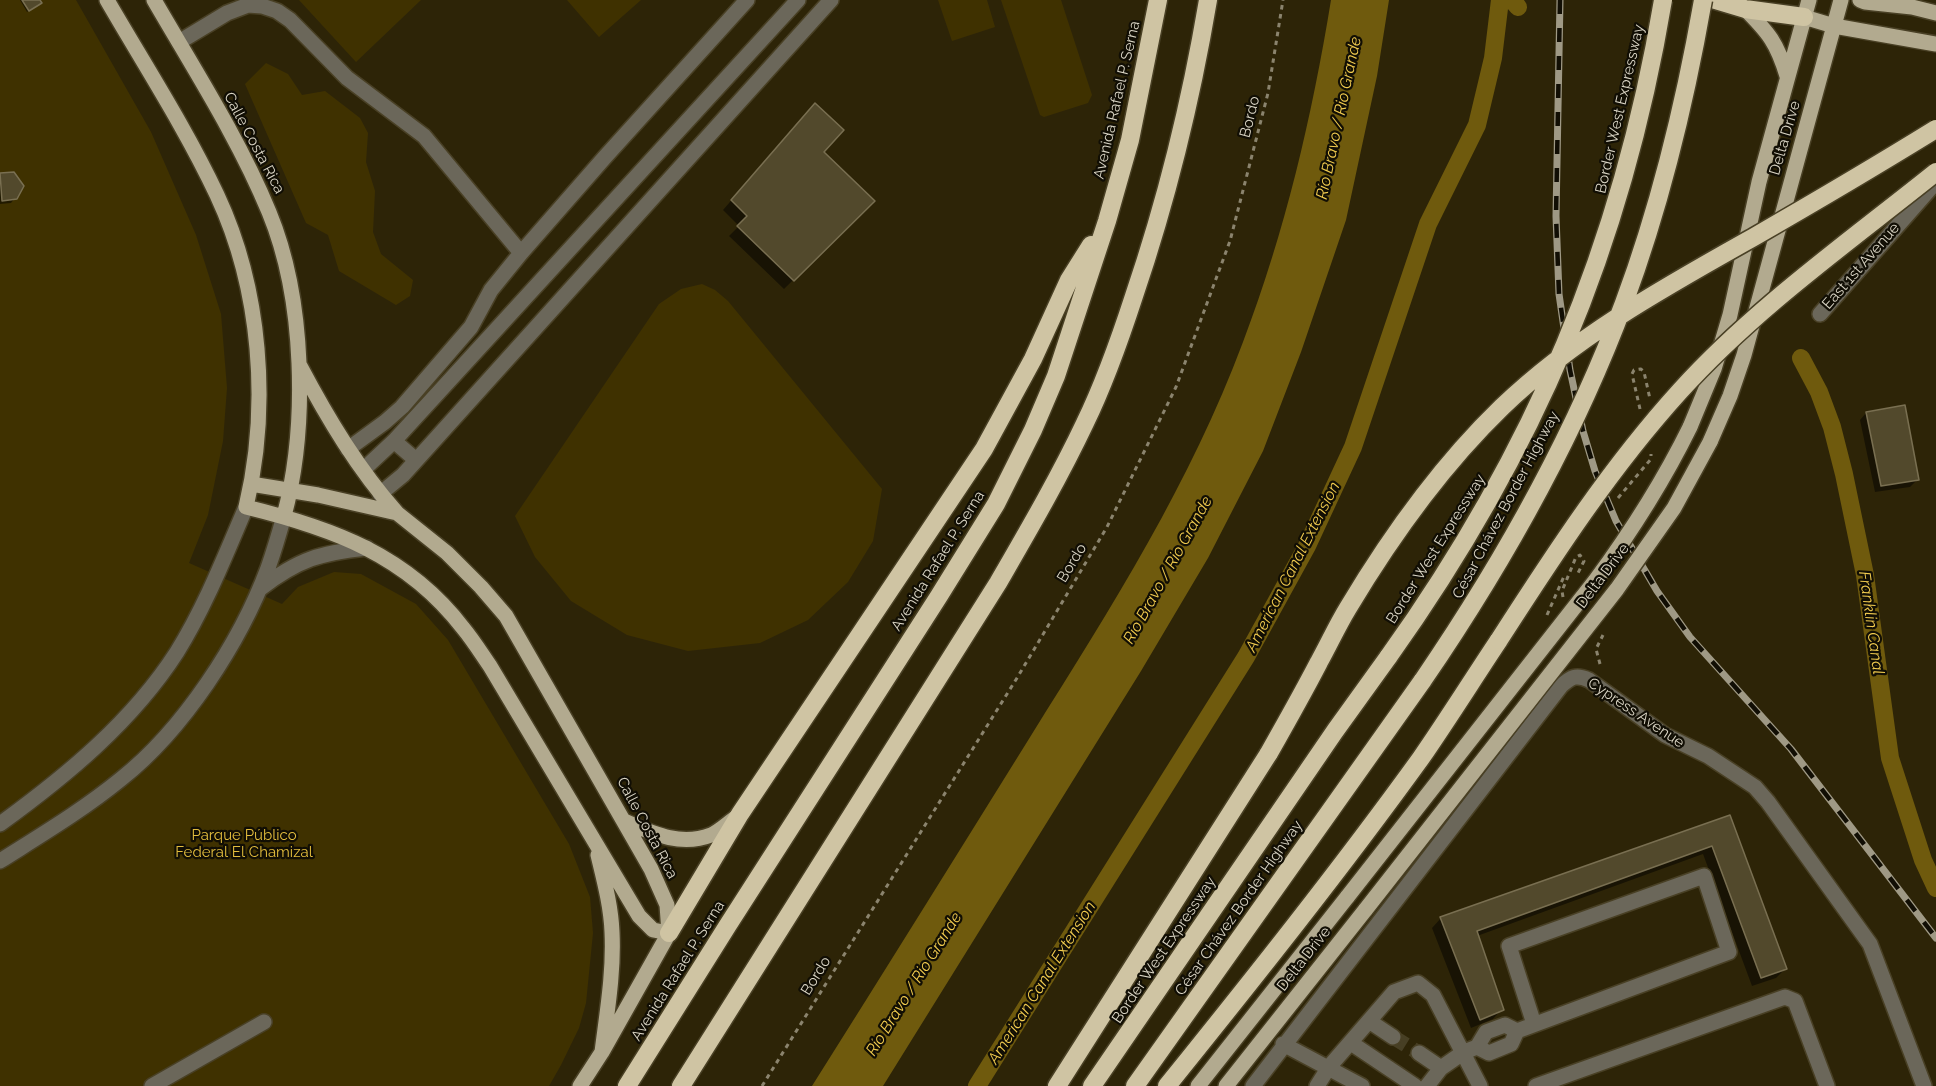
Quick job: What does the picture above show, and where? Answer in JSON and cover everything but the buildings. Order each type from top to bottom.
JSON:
[{"type":"highway","name":"Avenida Rafael P. Serna","points":[[627,1086],[996,504],[1033,430],[1056,376],[1107,221],[1130,140],[1158,0]]},
{"type":"highway","points":[[681,1086],[998,583],[1042,507],[1086,422],[1117,347],[1158,222],[1187,112],[1208,0]]},
{"type":"highway","name":"Border West Expressway","points":[[1092,1086],[1335,731],[1432,596],[1482,515],[1517,450],[1549,385],[1591,282],[1619,197],[1636,134],[1663,0]]},
{"type":"highway","name":"César Chávez Border Highway","points":[[1135,1086],[1462,623],[1498,565],[1551,466],[1602,357],[1631,281],[1676,133],[1693,59],[1703,0]]},
{"type":"highway","points":[[1715,0],[1745,9],[1807,9]]},
{"type":"highway","points":[[1057,1086],[1269,753],[1347,610],[1378,560],[1420,499],[1465,446],[1502,407],[1543,370],[1598,330],[1651,295],[1831,194],[1936,129]]},
{"type":"highway","points":[[1167,1086],[1422,756],[1566,536],[1622,459],[1682,389],[1740,332],[1936,172]]},
{"type":"highway","points":[[669,933],[740,814],[984,449],[1033,359],[1069,280],[1107,221]]},
{"type":"main road","points":[[107,0],[217,195],[236,244],[250,298],[258,356],[258,421],[252,484],[246,507],[284,516],[343,536],[401,568],[437,599],[462,627],[490,666],[639,916],[653,930],[669,933],[602,1052],[580,1086]]},
{"type":"main road","name":"Calle Costa Rica","points":[[154,0],[248,165],[270,214],[285,261],[293,301],[300,366],[296,454],[291,492],[284,516]]},
{"type":"main road","name":"Delta Drive","points":[[1226,1086],[1629,572],[1674,508],[1710,442],[1730,396],[1744,355],[1841,0]]},
{"type":"main road","points":[[1860,0],[1892,7],[1908,4],[1936,13]]},
{"type":"main road","points":[[1745,9],[1768,32],[1779,50],[1788,76]]},
{"type":"main road","points":[[1807,9],[1834,26],[1936,44]]},
{"type":"main road","name":"Delta Drive","points":[[1198,1086],[1595,581],[1630,533],[1653,496],[1690,428],[1714,369],[1730,315],[1759,182],[1807,9]]},
{"type":"main road","points":[[300,366],[325,414],[348,449],[380,494],[397,513]]},
{"type":"main road","name":"Calle Costa Rica","points":[[252,484],[318,495],[397,513],[447,554],[481,587],[506,616],[651,869],[667,905],[669,933]]},
{"type":"main road","points":[[624,821],[659,836],[689,839],[712,834],[740,814]]},
{"type":"main road","points":[[593,838],[606,889],[612,931],[612,972],[602,1052]]},
{"type":"street","points":[[348,449],[402,407],[471,327],[491,290],[521,253],[747,0]]},
{"type":"street","points":[[363,470],[426,407],[798,0]]},
{"type":"street","points":[[380,494],[403,475],[831,0]]},
{"type":"street","points":[[179,42],[227,13],[248,6],[262,6],[277,11],[290,20],[351,81],[424,136],[521,253]]},
{"type":"street","points":[[705,102],[704,120],[706,124],[715,128]]},
{"type":"street","name":"East 1st Avenue","points":[[1902,218],[1936,163]]},
{"type":"street","name":"East 1st Avenue","points":[[1820,314],[1936,182]]},
{"type":"street","points":[[426,407],[447,426]]},
{"type":"street","points":[[394,441],[416,460]]},
{"type":"street","points":[[0,824],[81,761],[117,727],[148,691],[176,652],[206,601],[246,507]]},
{"type":"street","points":[[0,861],[78,811],[113,785],[160,743],[191,704],[227,652],[268,568],[284,516]]},
{"type":"street","points":[[258,590],[282,571],[300,562],[330,552],[367,548]]},
{"type":"street","name":"Cypress Avenue","points":[[1252,1086],[1561,686],[1570,678],[1580,676],[1589,680],[1665,735],[1708,756],[1755,787],[1768,802],[1870,944],[1924,1086]]},
{"type":"street","points":[[1427,1086],[1441,1068],[1470,1049],[1489,1053],[1511,1044],[1517,1031],[1730,952],[1704,876],[1509,946],[1534,1024]]},
{"type":"street","points":[[1317,1086],[1329,1067],[1394,992],[1418,983],[1433,995],[1470,1049],[1480,1086]]},
{"type":"street","points":[[1536,1086],[1785,997],[1795,1001],[1827,1086]]},
{"type":"street","points":[[1368,1021],[1394,1037]]},
{"type":"street","points":[[152,1086],[264,1022]]},
{"type":"street","points":[[1351,1043],[1415,1086]]},
{"type":"street","points":[[1283,1044],[1362,1086]]},
{"type":"street","points":[[1419,1053],[1441,1068]]},
{"type":"path","name":"Bordo","points":[[762,1086],[1011,688],[1107,527],[1176,387],[1230,241],[1268,93],[1283,0]]},
{"type":"path","points":[[1600,664],[1596,649],[1605,633]]},
{"type":"green space","name":"Parque Público Federal El Chamizal","points":[[0,0],[76,0],[151,132],[196,235],[221,314],[227,388],[223,441],[208,515],[189,563],[282,604],[298,587],[334,572],[361,574],[416,604],[448,640],[569,844],[590,897],[593,933],[586,1003],[579,1028],[549,1086],[0,1086]]},
{"type":"green space","points":[[299,0],[421,0],[356,62]]},
{"type":"green space","points":[[567,0],[641,0],[599,37]]},
{"type":"green space","points":[[938,0],[987,0],[995,27],[952,41]]},
{"type":"green space","points":[[1001,0],[1061,0],[1092,95],[1088,103],[1044,117],[1040,115]]},
{"type":"green space","points":[[266,63],[288,74],[302,95],[325,91],[360,118],[368,133],[366,162],[375,191],[373,232],[381,254],[413,280],[410,296],[396,305],[339,271],[328,235],[306,223],[245,84]]},
{"type":"green space","points":[[702,284],[715,290],[728,301],[882,489],[873,541],[848,582],[808,620],[760,643],[688,651],[627,635],[571,601],[535,557],[515,516],[659,304],[681,289]]},
{"type":"water","name":"Río Bravo / Rio Grande","points":[[1331,0],[1389,0],[1377,76],[1346,220],[1301,352],[1263,451],[1208,558],[1141,671],[883,1086],[812,1086],[1120,592],[1199,445],[1243,342],[1272,259],[1306,131]]},
{"type":"waterway","name":"American Canal Extension","points":[[977,1086],[1246,657],[1307,546],[1353,447],[1428,224],[1477,125],[1493,58],[1500,0]]},
{"type":"waterway","name":"Franklin Canal","points":[[1512,0],[1518,7]]},
{"type":"waterway","name":"Franklin Canal","points":[[1801,358],[1819,392],[1832,427],[1844,474],[1865,575],[1890,758],[1923,860],[1936,888]]},
{"type":"tunnel","points":[[1393,1037],[1419,1053]]},
{"type":"railway","points":[[1560,0],[1556,216],[1559,294],[1570,370],[1583,431],[1595,471],[1616,521],[1657,591],[1690,637],[1791,749],[1936,938]]}]
